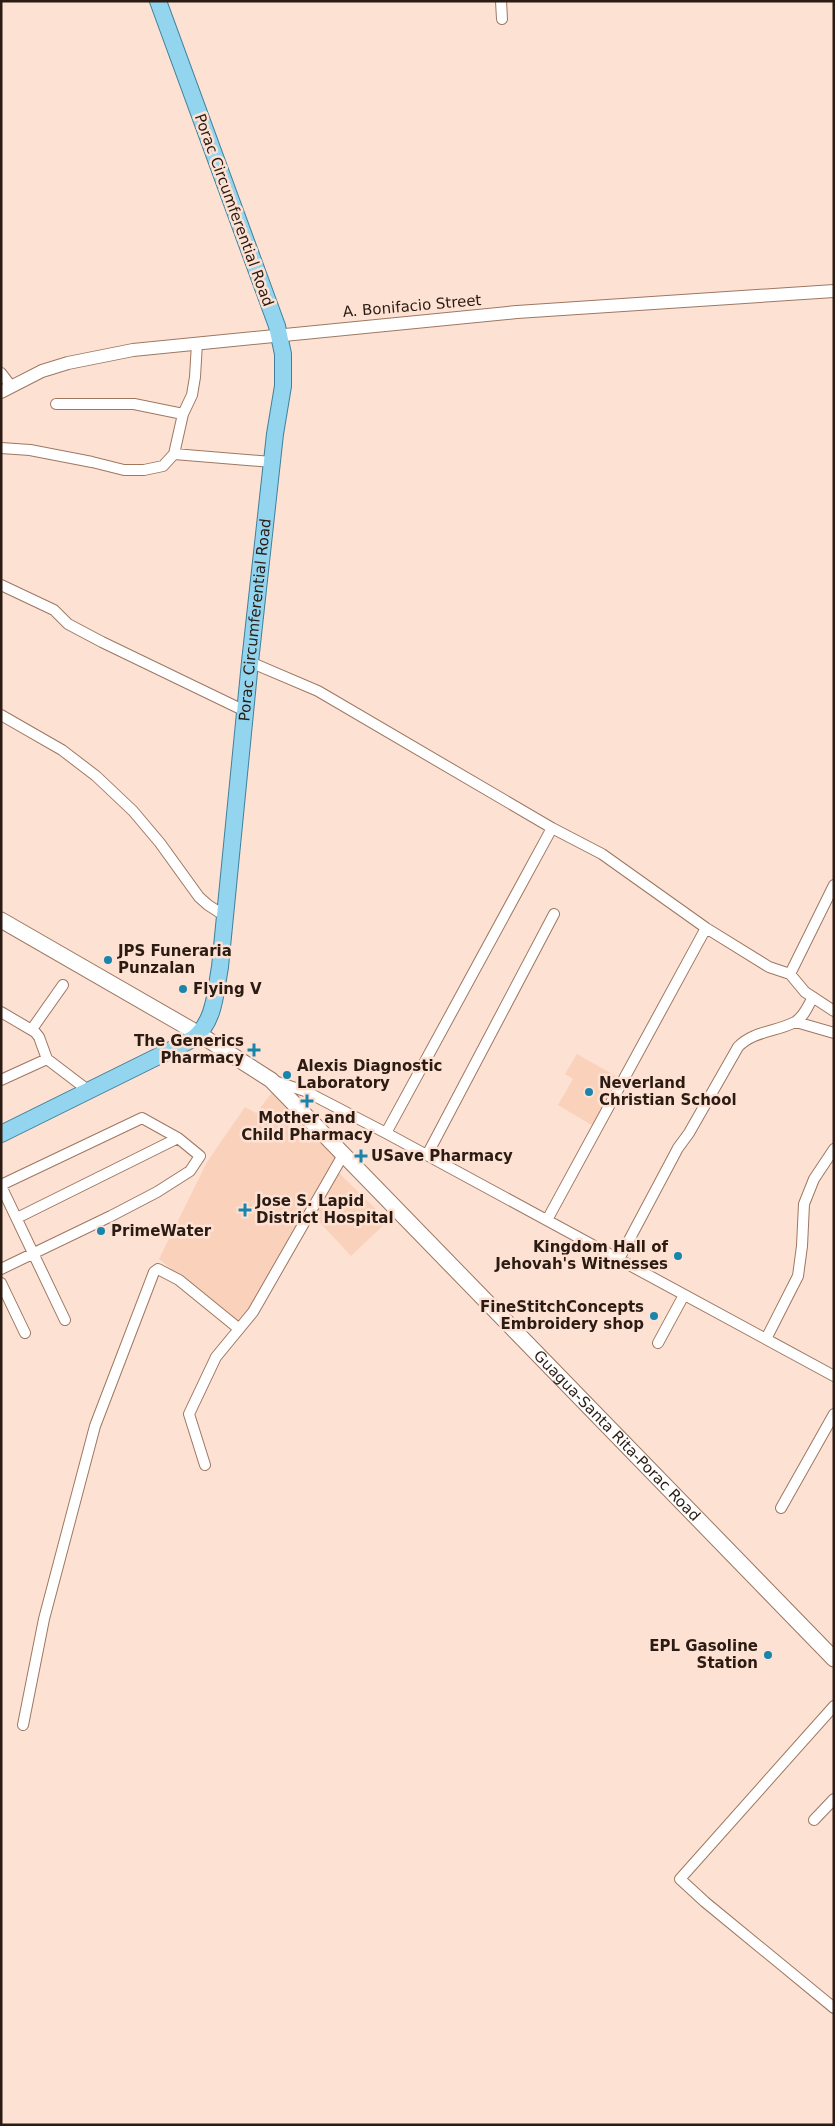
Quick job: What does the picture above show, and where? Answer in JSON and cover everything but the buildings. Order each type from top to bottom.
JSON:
[{"type":"main road","name":"Porac Circumferential Road","points":[[1,1134],[184,1044],[199,1034],[208,1023],[212,1011],[220,967],[250,662],[272,462],[283,386],[284,362],[279,335],[158,1]]},
{"type":"main road","name":"Guagua-Santa Rita-Porac Road","points":[[1,920],[199,1034],[271,1080],[834,1659]]},
{"type":"street","points":[[501,1],[502,19]]},
{"type":"street","name":"A. Bonifacio Street","points":[[6,389],[42,371],[96,356],[197,342],[517,312],[834,292]]},
{"type":"street","points":[[1,448],[30,450],[124,470],[144,470],[163,466],[174,454],[183,414],[192,395],[197,342]]},
{"type":"street","points":[[1,373],[6,389]]},
{"type":"street","points":[[56,404],[134,404],[183,414]]},
{"type":"street","points":[[174,454],[272,462]]},
{"type":"street","points":[[1,585],[54,610],[68,624],[102,642],[245,711]]},
{"type":"street","points":[[250,662],[318,691],[552,828],[602,854],[706,928],[769,967],[790,974],[805,992],[834,1011]]},
{"type":"street","points":[[1,715],[62,750],[96,776],[133,811],[160,843],[199,896],[208,905],[225,916]]},
{"type":"street","points":[[386,1133],[552,828]]},
{"type":"street","points":[[790,974],[834,885]]},
{"type":"street","points":[[427,1155],[554,914]]},
{"type":"street","points":[[548,1220],[706,928]]},
{"type":"street","points":[[32,1029],[63,985]]},
{"type":"street","points":[[619,1259],[678,1148],[689,1133],[738,1047],[744,1040],[753,1036],[796,1022],[804,1013],[813,997]]},
{"type":"street","points":[[1,1012],[32,1029],[39,1037],[47,1059],[89,1091]]},
{"type":"street","points":[[796,1022],[834,1033]]},
{"type":"street","points":[[1,1080],[47,1059]]},
{"type":"street","points":[[271,1080],[305,1091],[386,1133],[834,1376]]},
{"type":"street","points":[[1,1269],[34,1254],[112,1216],[190,1171],[200,1156],[178,1138],[142,1118],[1,1185],[17,1218],[34,1254],[65,1320]]},
{"type":"street","points":[[17,1218],[178,1138]]},
{"type":"street","points":[[766,1339],[798,1276],[804,1204],[814,1179],[834,1149]]},
{"type":"street","points":[[205,1466],[189,1414],[216,1356],[252,1312],[343,1155]]},
{"type":"street","points":[[23,1725],[44,1619],[95,1426],[154,1272],[158,1269],[179,1280],[238,1328]]},
{"type":"street","points":[[1,1283],[25,1333]]},
{"type":"street","points":[[658,1343],[684,1295]]},
{"type":"street","points":[[781,1508],[834,1414]]},
{"type":"street","points":[[834,1706],[680,1879],[705,1902],[834,2008]]},
{"type":"street","points":[[814,1820],[834,1798]]},
{"type":"shaded area","name":"Neverland Christian School","points":[[577,1054],[621,1079],[593,1126],[558,1105],[573,1079],[565,1074]]},
{"type":"shaded area","name":"Jose S. Lapid District Hospital","points":[[274,1090],[338,1156],[256,1301],[236,1323],[159,1259],[207,1162],[245,1107],[256,1113]]},
{"type":"shaded area","points":[[338,1172],[388,1221],[351,1256],[312,1214],[326,1201],[322,1196]]},
{"type":"place","name":"JPS Funeraria Punzalan","points":[[108,960]]},
{"type":"place","name":"Flying V","points":[[183,989]]},
{"type":"place","name":"The Generics Pharmacy","points":[[254,1050]]},
{"type":"place","name":"Alexis Diagnostic Laboratory","points":[[287,1075]]},
{"type":"place","name":"Neverland Christian School","points":[[589,1092]]},
{"type":"place","name":"Mother and Child Pharmacy","points":[[307,1101]]},
{"type":"place","name":"USave Pharmacy","points":[[361,1156]]},
{"type":"place","name":"Jose S. Lapid District Hospital","points":[[245,1210]]},
{"type":"place","name":"PrimeWater","points":[[101,1231]]},
{"type":"place","name":"Kingdom Hall of Jehovah's Witnesses","points":[[678,1256]]},
{"type":"place","name":"FineStitchConcepts Embroidery shop","points":[[654,1316]]},
{"type":"place","name":"EPL Gasoline Station","points":[[768,1655]]}]
